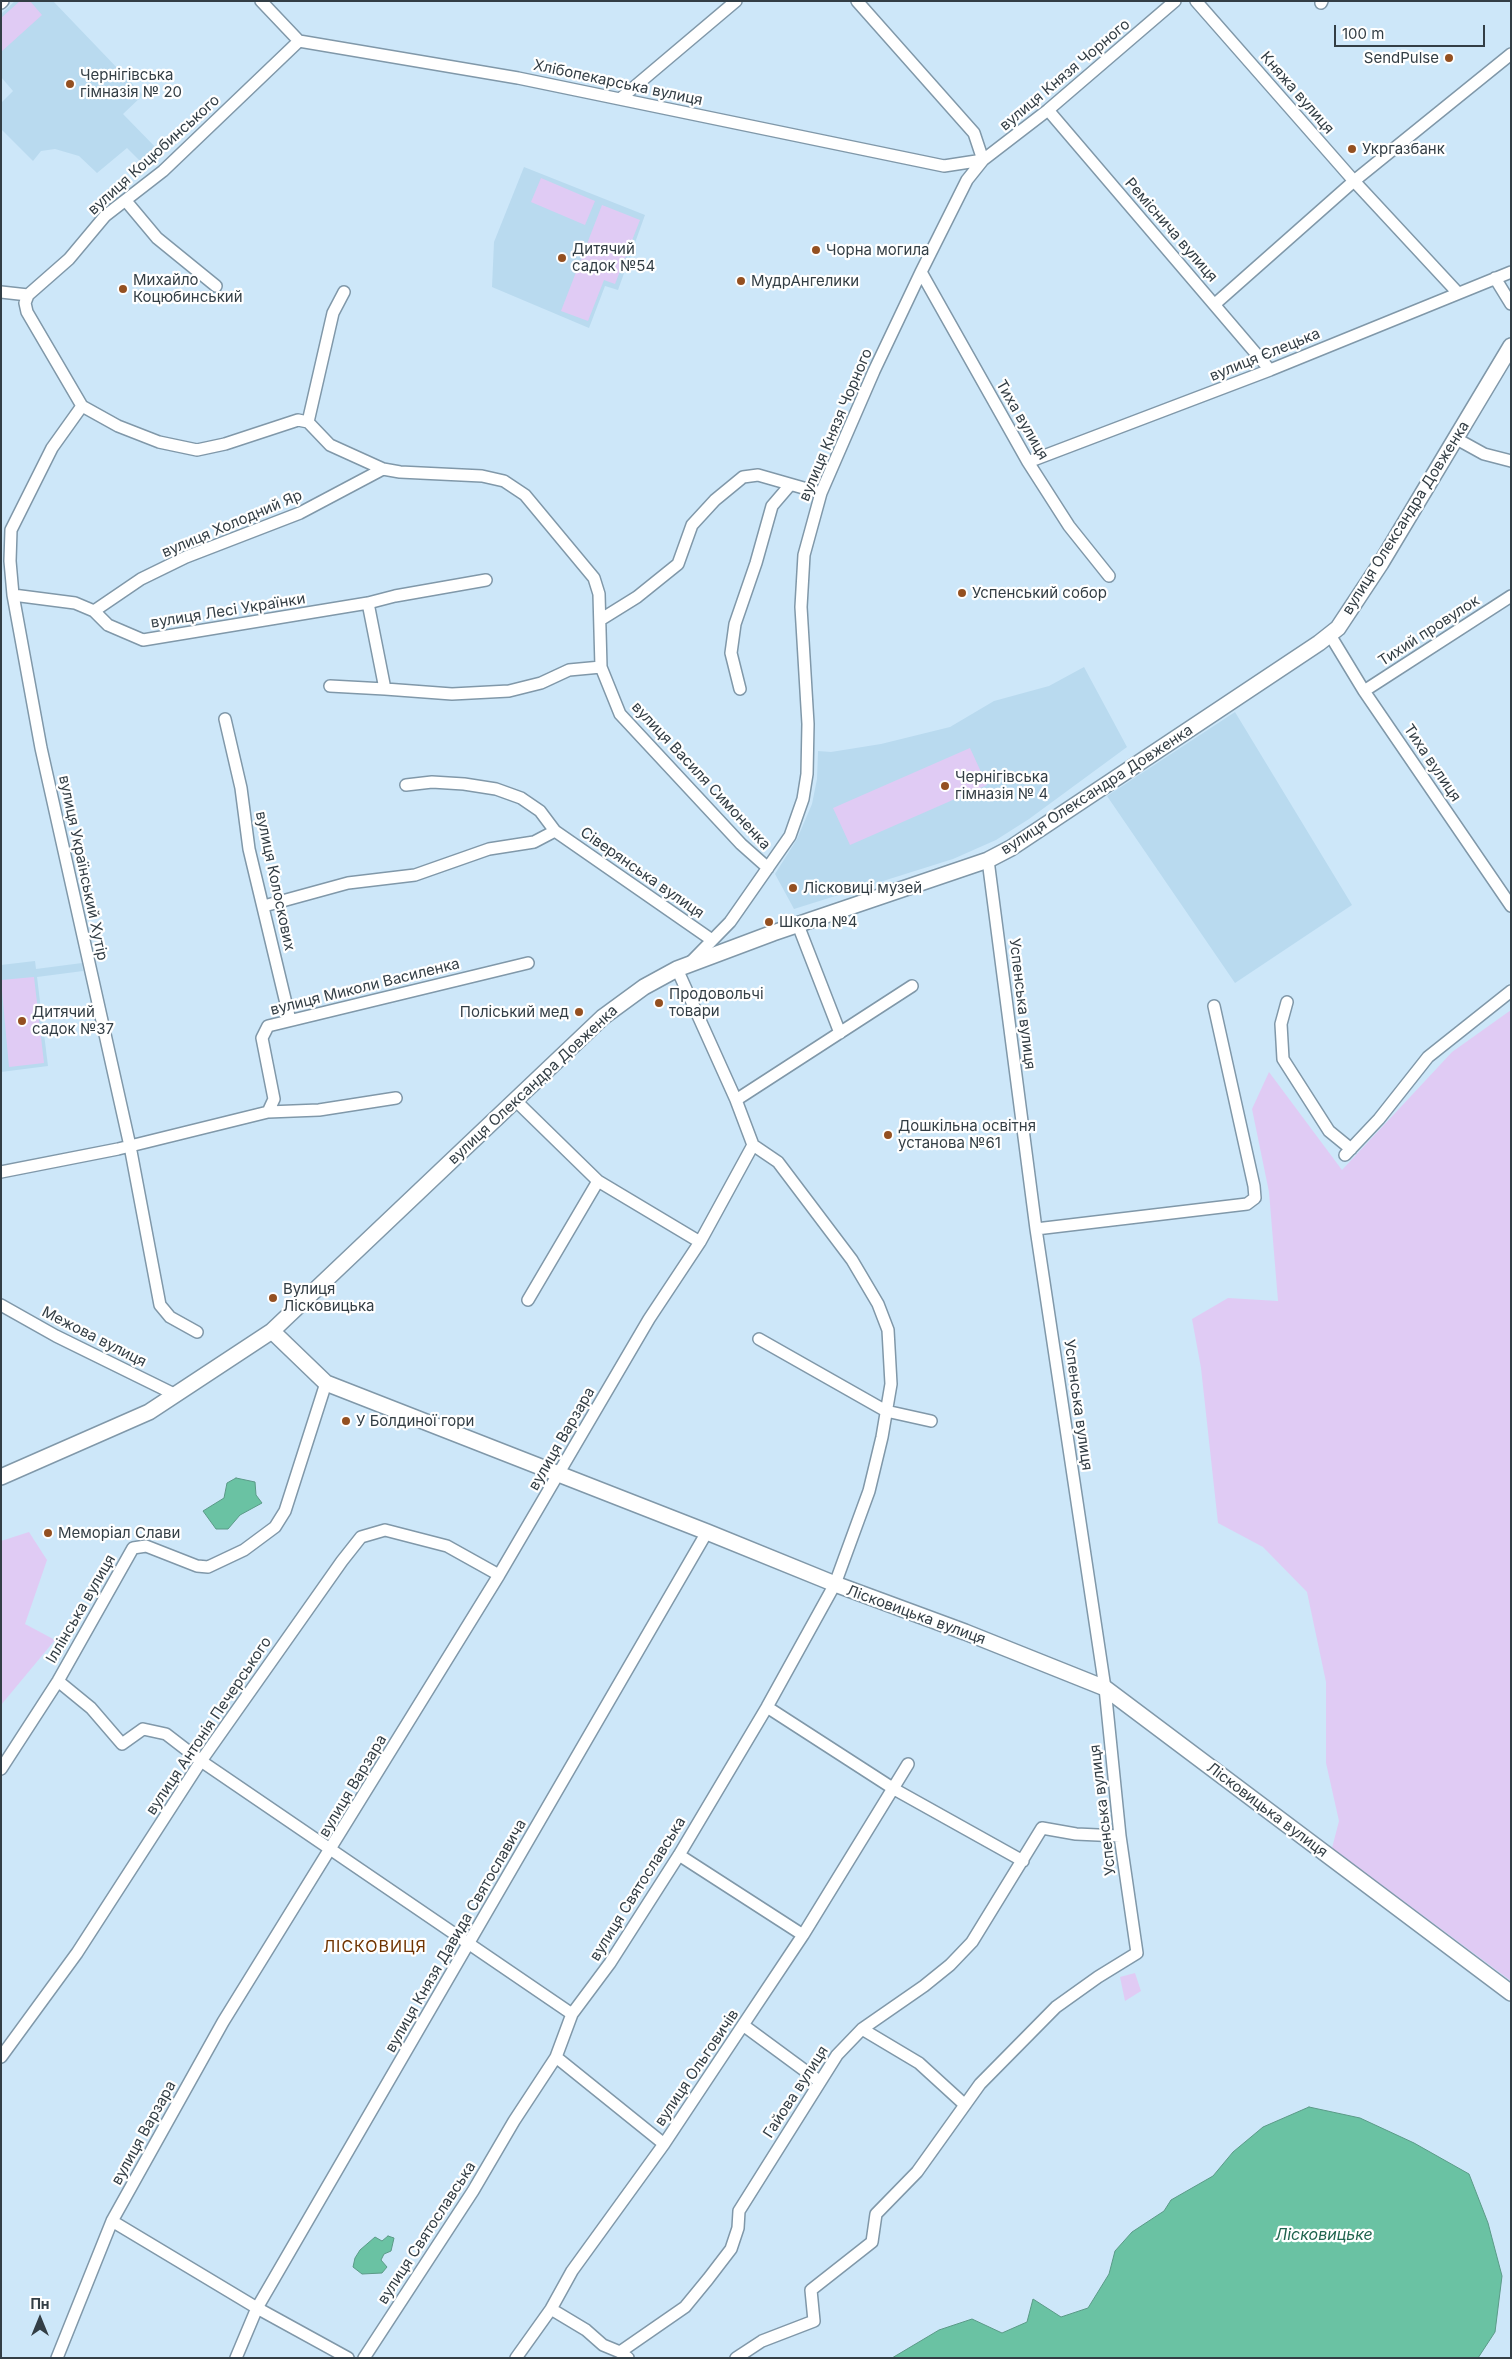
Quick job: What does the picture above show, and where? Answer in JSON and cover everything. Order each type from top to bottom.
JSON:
[{"type":"main road","name":"вулиця Олександра Довженка","points":[[1,1477],[149,1412],[272,1331],[603,1016],[644,987],[683,967],[798,925],[988,860],[1011,848],[1330,635],[1338,628],[1380,564],[1511,346]]},
{"type":"main road","name":"Лісковицька вулиця","points":[[272,1331],[326,1384],[1105,1688],[1511,1993]]},
{"type":"street","points":[[261,1],[299,41]]},
{"type":"street","points":[[620,99],[736,1]]},
{"type":"street","points":[[857,1],[974,133],[983,160]]},
{"type":"street","name":"вулиця Князя Чорного","points":[[683,967],[730,922],[790,836],[803,799],[808,774],[808,724],[801,607],[804,555],[820,493],[920,272],[967,180],[983,160],[1048,110],[1176,1]]},
{"type":"street","name":"Княжа вулиця","points":[[1196,1],[1354,181],[1458,293]]},
{"type":"street","name":"Хлібопекарська вулиця","points":[[299,41],[518,78],[944,166],[983,160]]},
{"type":"street","name":"вулиця Коцюбинського","points":[[28,295],[69,260],[105,216],[163,171],[299,41]]},
{"type":"street","points":[[1215,304],[1354,181],[1511,54]]},
{"type":"street","name":"Реміснича вулиця","points":[[1048,110],[1270,370]]},
{"type":"street","points":[[126,201],[157,238],[216,286]]},
{"type":"street","name":"Тиха вулиця","points":[[920,272],[1028,462],[1069,526],[1109,576]]},
{"type":"street","name":"вулиця Єлецька","points":[[1028,462],[1270,370],[1511,272]]},
{"type":"street","points":[[1495,278],[1511,304]]},
{"type":"street","points":[[1,292],[28,295],[25,303],[27,312],[82,406],[118,426],[151,438],[197,450],[225,444],[298,420],[308,422],[333,313],[344,292]]},
{"type":"street","name":"вулиця Український Хутір","points":[[82,406],[52,448],[11,530],[5,562],[13,595],[41,748],[130,1146],[160,1305],[170,1317],[197,1332]]},
{"type":"street","name":"вулиця Василя Симоненка","points":[[308,422],[330,445],[383,469],[400,472],[482,476],[504,481],[525,495],[594,578],[599,594],[600,667],[620,714],[741,844],[768,868]]},
{"type":"street","points":[[1455,438],[1484,454],[1511,461]]},
{"type":"street","name":"вулиця Холодний Яр","points":[[94,611],[141,579],[186,557],[300,513],[383,469]]},
{"type":"street","points":[[600,620],[638,597],[678,564],[692,524],[715,500],[743,476],[758,475],[820,493]]},
{"type":"street","points":[[740,689],[731,653],[735,624],[756,563],[772,506],[790,485]]},
{"type":"street","name":"вулиця Лесі Українки","points":[[13,595],[75,603],[94,611],[108,625],[143,640],[368,603],[395,596],[486,580]]},
{"type":"street","name":"Тихий провулок","points":[[1364,690],[1511,596]]},
{"type":"street","points":[[368,603],[385,689]]},
{"type":"street","name":"Тиха вулиця","points":[[1330,635],[1364,690],[1511,906]]},
{"type":"street","points":[[330,686],[452,694],[509,691],[541,683],[569,670],[600,667]]},
{"type":"street","name":"вулиця Колоскових","points":[[225,719],[240,788],[249,849],[290,1020]]},
{"type":"street","name":"Сіверянська вулиця","points":[[406,785],[432,782],[464,784],[496,789],[521,798],[540,811],[555,830],[712,940]]},
{"type":"street","points":[[264,906],[348,883],[415,875],[489,849],[534,842],[555,830]]},
{"type":"street","name":"Успенська вулиця","points":[[965,2105],[980,2084],[1056,2007],[1098,1977],[1137,1954],[1120,1836],[1105,1688],[1036,1229],[988,860]]},
{"type":"street","points":[[798,925],[840,1034]]},
{"type":"street","name":"вулиця Миколи Василенка","points":[[268,1112],[274,1099],[262,1038],[268,1026],[528,963]]},
{"type":"street","points":[[683,967],[753,1145]]},
{"type":"street","points":[[736,1100],[912,986]]},
{"type":"street","points":[[1287,1002],[1281,1024],[1282,1059],[1329,1131],[1348,1152],[1379,1119],[1428,1057],[1511,991]]},
{"type":"street","points":[[1036,1229],[1247,1204],[1254,1198],[1254,1186],[1214,1006]]},
{"type":"street","points":[[1,1172],[130,1146],[268,1112],[319,1110],[396,1098]]},
{"type":"street","points":[[515,1100],[598,1181],[700,1242]]},
{"type":"street","name":"вулиця Варзара","points":[[57,2358],[112,2220],[223,2022],[499,1576],[649,1319],[700,1242],[753,1145]]},
{"type":"street","name":"вулиця Святославська","points":[[364,2358],[473,2192],[514,2121],[556,2057],[572,2014],[610,1963],[679,1855],[767,1707],[835,1584],[869,1491],[891,1384],[888,1330],[878,1304],[852,1260],[778,1162],[753,1145]]},
{"type":"street","points":[[528,1300],[598,1181]]},
{"type":"street","name":"Межова вулиця","points":[[1,1305],[56,1336],[174,1394]]},
{"type":"street","points":[[759,1339],[886,1411],[931,1421]]},
{"type":"street","name":"Іллінська вулиця","points":[[1,1769],[58,1681],[133,1548],[146,1546],[197,1566],[208,1567],[244,1550],[276,1527],[285,1511],[326,1384]]},
{"type":"street","name":"вулиця Антонія Печерського","points":[[1,2057],[76,1953],[201,1761],[342,1561],[361,1537],[385,1530],[447,1546],[499,1576]]},
{"type":"street","name":"вулиця Князя Давида Святославича","points":[[236,2358],[257,2308],[470,1943],[618,1682],[708,1532]]},
{"type":"street","points":[[58,1681],[91,1708],[122,1744],[143,1729],[166,1734],[201,1761],[572,2014]]},
{"type":"street","points":[[767,1707],[894,1789],[1023,1861]]},
{"type":"street","name":"вулиця Ольговичів","points":[[516,2358],[551,2309],[572,2271],[664,2144],[743,2026],[803,1935],[908,1764]]},
{"type":"street","name":"Гайова вулиця","points":[[624,2355],[685,2307],[731,2249],[738,2228],[739,2211],[837,2054],[862,2029],[889,2008],[911,1997],[950,1965],[972,1942],[1042,1828],[1076,1834],[1120,1836]]},
{"type":"street","points":[[679,1855],[803,1935]]},
{"type":"street","points":[[743,2026],[819,2081]]},
{"type":"street","points":[[736,2358],[762,2341],[814,2321],[811,2290],[872,2242],[876,2214],[917,2172],[965,2105],[920,2063],[862,2029]]},
{"type":"street","points":[[556,2057],[664,2144]]},
{"type":"street","points":[[112,2220],[257,2308],[348,2358]]},
{"type":"street","points":[[551,2309],[586,2330],[603,2345],[624,2355]]},
{"type":"shaded area","name":"Чернігівська гімназія № 20","points":[[15,1],[53,1],[143,95],[123,114],[162,154],[147,168],[127,148],[97,173],[79,156],[55,149],[41,151],[33,161],[1,129],[1,103],[13,91],[1,77],[1,14]]},
{"type":"shaded area","points":[[20,1],[30,1],[42,15],[1,52],[1,18]]},
{"type":"shaded area","name":"Дитячий садок №54","points":[[524,167],[645,215],[618,290],[605,286],[589,328],[492,287],[494,242]]},
{"type":"shaded area","points":[[541,178],[595,201],[585,225],[531,202]]},
{"type":"shaded area","points":[[602,205],[640,220],[615,284],[604,280],[588,321],[561,311]]},
{"type":"shaded area","name":"Чернігівська гімназія № 4","points":[[1084,667],[1127,747],[1029,819],[996,840],[953,859],[794,909],[775,874],[797,839],[812,804],[817,779],[818,751],[831,752],[881,744],[950,727],[994,701],[1049,686]]},
{"type":"shaded area","points":[[1235,712],[1352,905],[1235,983],[1107,796]]},
{"type":"shaded area","points":[[970,748],[987,785],[850,845],[833,808]]},
{"type":"shaded area","name":"Дитячий садок №37","points":[[35,961],[36,969],[82,963],[83,971],[37,977],[48,1066],[1,1072],[1,965]]},
{"type":"shaded area","name":"Дитячий садок №37","points":[[34,977],[44,1063],[9,1067],[1,980]]},
{"type":"shaded area","points":[[1511,1010],[1511,1981],[1332,1848],[1339,1821],[1326,1763],[1326,1682],[1307,1592],[1263,1547],[1218,1523],[1201,1368],[1192,1319],[1228,1298],[1278,1301],[1269,1192],[1252,1109],[1269,1072],[1342,1170],[1452,1052]]},
{"type":"shaded area","points":[[29,1532],[47,1560],[25,1624],[55,1640],[1,1705],[1,1541]]},
{"type":"shaded area","points":[[1135,1973],[1141,1991],[1125,2001],[1120,1977]]},
{"type":"water","points":[[236,1478],[255,1482],[256,1495],[262,1503],[240,1515],[228,1529],[216,1529],[203,1511],[224,1498],[227,1483]]},
{"type":"water","name":"Лісковицьке","points":[[1309,2107],[1360,2118],[1414,2143],[1469,2174],[1488,2223],[1502,2276],[1495,2332],[1478,2358],[892,2358],[939,2330],[972,2319],[1002,2333],[1027,2322],[1033,2299],[1061,2317],[1088,2308],[1109,2274],[1115,2251],[1132,2232],[1164,2211],[1171,2200],[1213,2176],[1233,2152],[1263,2127]]},
{"type":"water","points":[[388,2236],[394,2238],[391,2251],[384,2254],[381,2260],[387,2267],[382,2273],[362,2274],[353,2267],[355,2258],[360,2250],[375,2237],[382,2241]]},
{"type":"place","name":"SendPulse","points":[[1449,58]]},
{"type":"place","name":"Чернігівська гімназія № 20","points":[[70,84]]},
{"type":"place","name":"Укргазбанк","points":[[1352,149]]},
{"type":"place","name":"Чорна могила","points":[[816,250]]},
{"type":"place","name":"Дитячий садок №54","points":[[562,258]]},
{"type":"place","name":"МудрАнгелики","points":[[741,281]]},
{"type":"place","name":"Михайло Коцюбинський","points":[[123,289]]},
{"type":"place","name":"Успенський собор","points":[[962,593]]},
{"type":"place","name":"Чернігівська гімназія № 4","points":[[945,786]]},
{"type":"place","name":"Лісковиці музей","points":[[793,888]]},
{"type":"place","name":"Школа №4","points":[[769,922]]},
{"type":"place","name":"Продовольчі товари","points":[[659,1003]]},
{"type":"place","name":"Поліський мед","points":[[579,1012]]},
{"type":"place","name":"Дитячий садок №37","points":[[22,1021]]},
{"type":"place","name":"Дошкільна освітня установа №61","points":[[888,1135]]},
{"type":"place","name":"Вулиця Лісковицька","points":[[273,1298]]},
{"type":"place","name":"У Болдиної гори","points":[[346,1421]]},
{"type":"place","name":"Меморіал Слави","points":[[48,1533]]},
{"type":"district","name":"ЛІСКОВИЦЯ","points":[[375,1947]]}]
